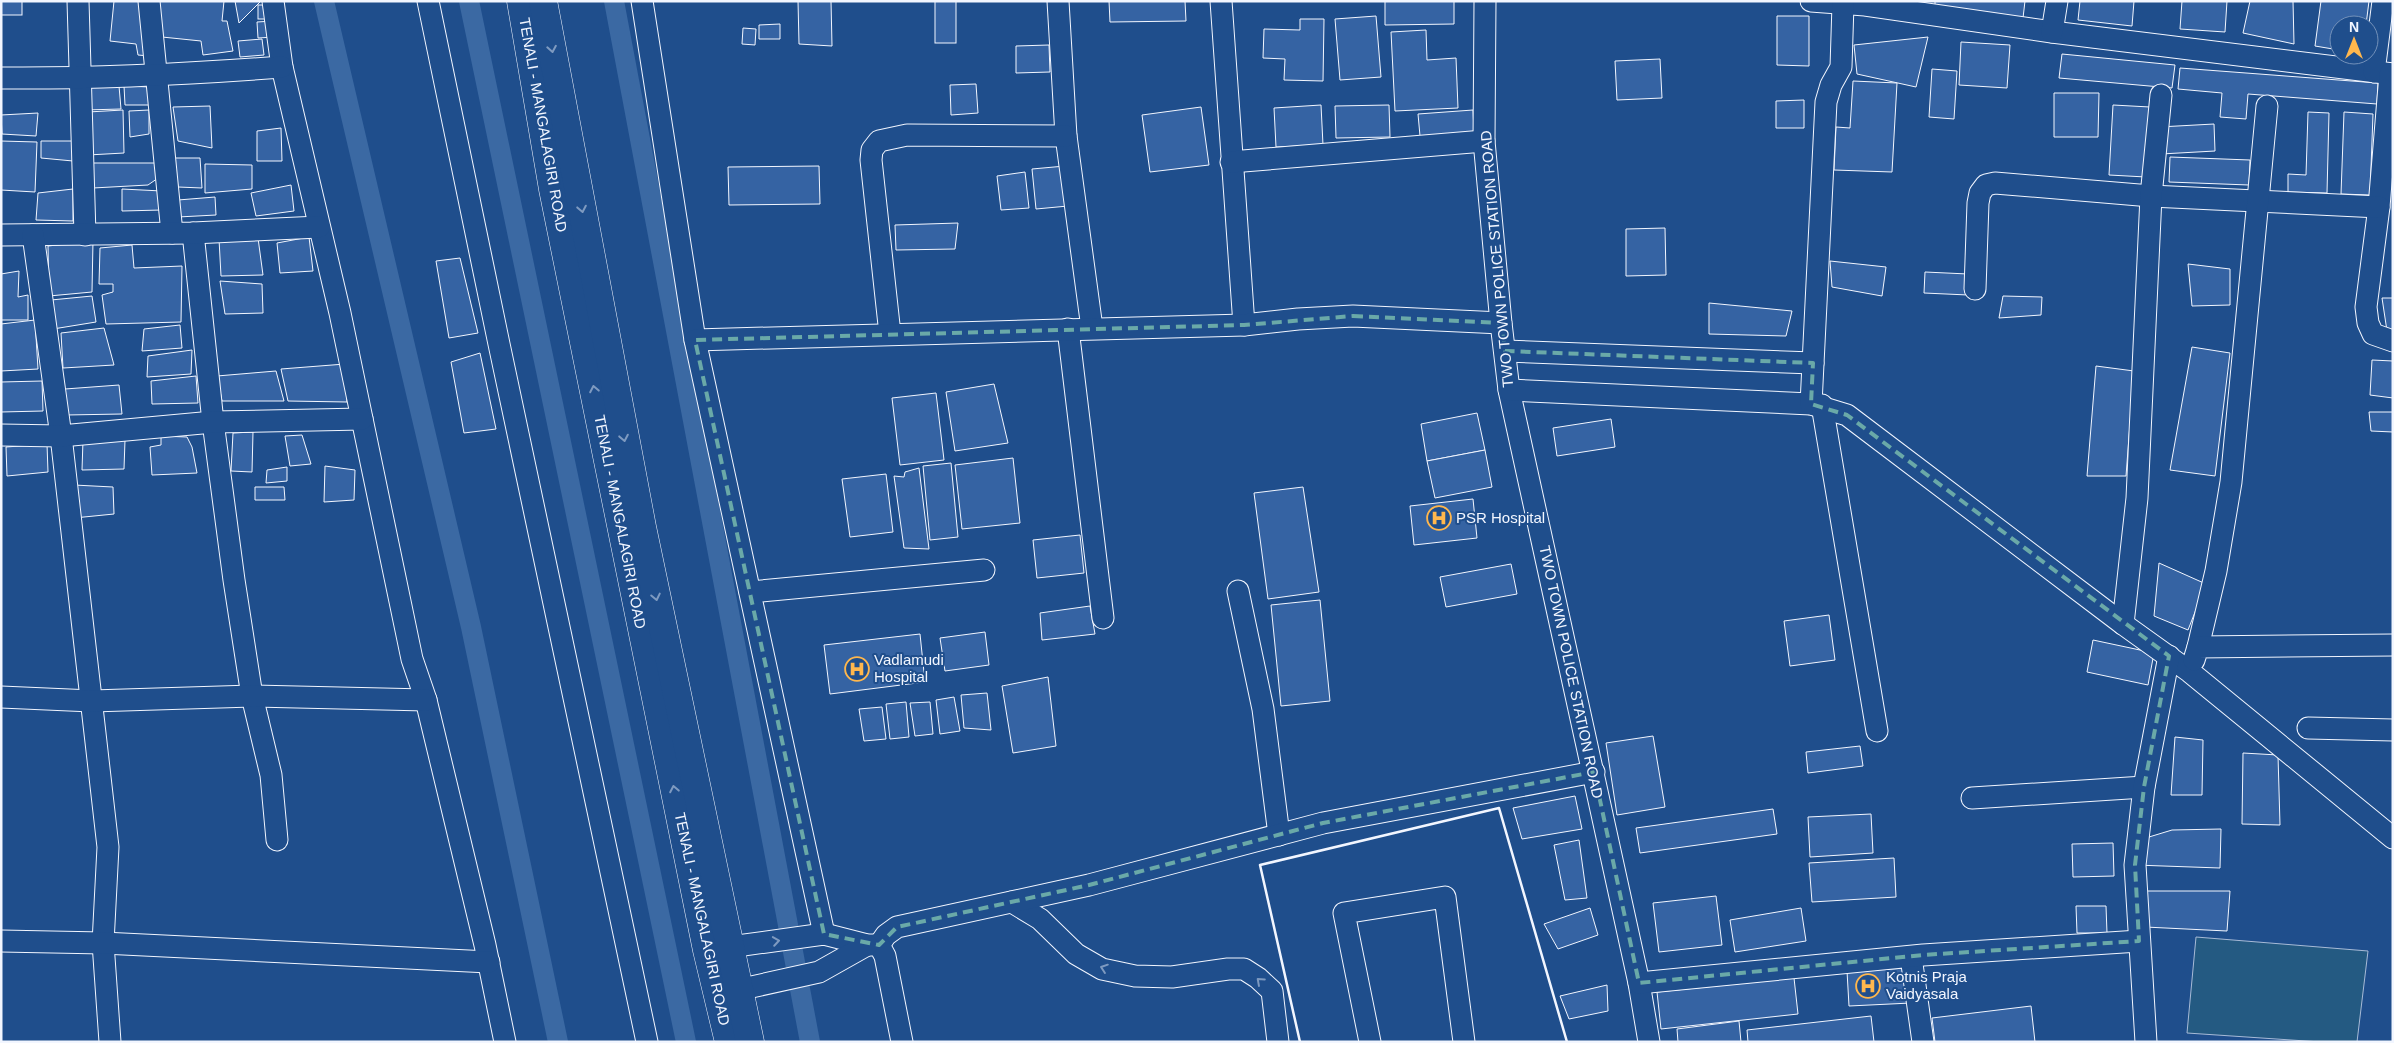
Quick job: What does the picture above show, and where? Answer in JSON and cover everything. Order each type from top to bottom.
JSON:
[{"type":"main road","name":"TENALI - MANGALAGIRI ROAD","points":[[521,1],[553,189],[725,948],[750,1042]]},
{"type":"main road","name":"TENALI - MANGALAGIRI ROAD","points":[[543,1],[642,527],[725,948]]},
{"type":"main road","name":"TENALI - MANGALAGIRI ROAD","points":[[729,1042],[735,991]]},
{"type":"street","points":[[78,1],[85,235]]},
{"type":"street","points":[[149,1],[156,76],[213,422],[252,696],[271,776],[278,840]]},
{"type":"street","points":[[273,1],[282,67],[362,419],[412,659],[426,700],[505,1042]]},
{"type":"street","points":[[428,1],[501,354],[648,1042]]},
{"type":"street","points":[[642,1],[695,340],[750,592],[818,935]]},
{"type":"street","points":[[1058,1],[1066,136],[1092,328]]},
{"type":"street","points":[[1221,1],[1244,325]]},
{"type":"street","name":"TWO TOWN POLICE STATION ROAD","points":[[1485,1],[1484,141],[1509,390],[1594,772],[1639,983],[1649,1042]]},
{"type":"street","points":[[1810,1],[1844,4],[1865,3],[2052,32],[2386,73]]},
{"type":"street","points":[[2052,32],[2057,1]]},
{"type":"street","points":[[2383,1],[2386,73],[2379,207],[2366,307],[2368,323],[2373,334],[2393,342]]},
{"type":"street","points":[[1844,4],[1841,67],[1831,85],[1826,102],[1813,367],[1815,401],[1877,730]]},
{"type":"street","points":[[1,78],[79,79],[156,76],[282,67]]},
{"type":"street","points":[[2123,624],[2137,498],[2150,196],[2161,95]]},
{"type":"street","points":[[2190,672],[2198,647],[2216,571],[2231,482],[2268,106]]},
{"type":"street","points":[[890,334],[871,160],[872,150],[879,141],[907,135],[1066,136]]},
{"type":"street","points":[[1231,162],[1484,141]]},
{"type":"street","points":[[1975,289],[1978,203],[1980,193],[1986,185],[1995,183],[2150,196],[2379,207]]},
{"type":"street","points":[[1,235],[183,233],[319,226]]},
{"type":"street","points":[[33,235],[61,436],[108,847],[103,943],[110,1042]]},
{"type":"street","points":[[695,340],[1244,325],[1298,319],[1353,316],[1501,323]]},
{"type":"street","points":[[1068,329],[1103,618]]},
{"type":"street","points":[[1505,351],[1813,367]]},
{"type":"street","points":[[1509,390],[1815,401],[1847,415],[2123,624],[2190,672],[2393,838]]},
{"type":"street","points":[[1,435],[61,436],[213,422],[362,419]]},
{"type":"street","points":[[750,592],[984,570]]},
{"type":"street","points":[[1238,591],[1263,709],[1279,835]]},
{"type":"street","points":[[2198,647],[2393,645]]},
{"type":"street","points":[[2146,1042],[2135,865],[2144,787],[2169,656]]},
{"type":"street","points":[[1,697],[92,701],[252,696],[426,700]]},
{"type":"street","points":[[2308,728],[2393,730]]},
{"type":"street","points":[[735,991],[819,972],[873,945],[897,927],[1089,885],[1323,823],[1594,772]]},
{"type":"street","points":[[1972,798],[2144,787]]},
{"type":"street","points":[[1370,1042],[1344,913],[1445,896],[1464,1042]]},
{"type":"street","points":[[1012,902],[1040,919],[1076,954],[1102,969],[1135,976],[1172,977],[1228,969],[1244,969],[1258,978],[1272,992],[1278,1042]]},
{"type":"street","points":[[725,948],[818,935],[873,945],[885,956],[902,1042]]},
{"type":"street","points":[[1,941],[103,943],[488,962]]},
{"type":"street","points":[[1639,983],[1911,957],[2139,941]]},
{"type":"street","points":[[1911,957],[1922,1042]]},
{"type":"highlighted area","points":[[1353,316],[1501,323],[1505,351],[1813,363],[1811,404],[1847,415],[2169,656],[2144,787],[2135,865],[2139,941],[1923,955],[1639,983],[1594,772],[1323,823],[1089,885],[897,927],[879,945],[824,934],[695,340],[1244,325]]},
{"type":"shaded area","points":[[2196,937],[2368,951],[2357,1042],[2321,1042],[2187,1033]]},
{"type":"building","points":[[1,1],[22,1],[22,15],[1,15]]},
{"type":"building","points":[[114,1],[224,1],[222,21],[227,21],[233,51],[203,55],[201,41],[162,37],[160,57],[138,55],[136,44],[110,41]]},
{"type":"building","points":[[235,1],[261,1],[239,23]]},
{"type":"building","points":[[798,1],[831,1],[832,46],[799,44]]},
{"type":"building","points":[[935,1],[956,1],[956,43],[935,43]]},
{"type":"building","points":[[1109,1],[1185,1],[1186,21],[1110,22]]},
{"type":"building","points":[[1385,1],[1454,1],[1454,24],[1385,25]]},
{"type":"building","points":[[1935,1],[2025,1],[2023,18],[1935,10]]},
{"type":"building","points":[[2080,1],[2134,1],[2132,26],[2078,20]]},
{"type":"building","points":[[2182,1],[2227,1],[2225,32],[2180,29]]},
{"type":"building","points":[[2250,1],[2293,1],[2294,44],[2243,33]]},
{"type":"building","points":[[2321,1],[2369,1],[2367,15],[2329,15],[2329,48],[2315,46]]},
{"type":"building","points":[[258,5],[269,5],[269,19],[258,19]]},
{"type":"building","points":[[1376,16],[1381,77],[1340,80],[1335,19]]},
{"type":"building","points":[[1777,16],[1809,16],[1809,66],[1777,65]]},
{"type":"building","points":[[1300,19],[1324,19],[1323,81],[1284,80],[1285,59],[1263,58],[1264,29],[1300,30]]},
{"type":"building","points":[[273,21],[274,37],[258,38],[257,22]]},
{"type":"building","points":[[780,24],[780,39],[759,39],[759,25]]},
{"type":"building","points":[[743,28],[756,29],[755,45],[742,44]]},
{"type":"building","points":[[1426,30],[1427,60],[1456,58],[1458,108],[1395,111],[1391,32]]},
{"type":"building","points":[[1928,37],[1916,87],[1857,74],[1854,45]]},
{"type":"building","points":[[262,39],[264,55],[240,57],[238,41]]},
{"type":"building","points":[[1961,42],[2010,45],[2007,88],[1959,85]]},
{"type":"building","points":[[1049,45],[1050,72],[1016,73],[1016,46]]},
{"type":"building","points":[[2062,54],[2175,65],[2172,88],[2059,78]]},
{"type":"building","points":[[1660,59],[1662,98],[1617,100],[1615,61]]},
{"type":"building","points":[[2180,68],[2378,83],[2377,104],[2248,94],[2246,119],[2220,117],[2222,93],[2178,89]]},
{"type":"building","points":[[1932,69],[1957,71],[1954,119],[1929,117]]},
{"type":"building","points":[[1853,81],[1897,83],[1892,172],[1834,170],[1836,127],[1850,128]]},
{"type":"building","points":[[976,84],[978,113],[951,115],[950,85]]},
{"type":"building","points":[[85,85],[119,86],[121,109],[85,110]]},
{"type":"building","points":[[124,86],[151,87],[153,105],[125,105]]},
{"type":"building","points":[[2054,93],[2099,93],[2098,137],[2054,137]]},
{"type":"building","points":[[1804,100],[1804,128],[1776,128],[1776,101]]},
{"type":"building","points":[[1321,105],[1323,145],[1276,147],[1274,108]]},
{"type":"building","points":[[1389,105],[1390,137],[1336,138],[1335,106]]},
{"type":"building","points":[[2113,105],[2150,107],[2146,177],[2109,175]]},
{"type":"building","points":[[210,106],[212,148],[178,141],[173,107]]},
{"type":"building","points":[[1201,107],[1209,165],[1150,172],[1142,115]]},
{"type":"building","points":[[123,110],[124,153],[88,155],[88,112]]},
{"type":"building","points":[[149,110],[149,134],[130,137],[129,111]]},
{"type":"building","points":[[1473,110],[1474,132],[1420,136],[1418,114]]},
{"type":"building","points":[[2308,112],[2329,113],[2327,193],[2288,192],[2288,174],[2306,175]]},
{"type":"building","points":[[2344,112],[2373,114],[2370,195],[2341,194]]},
{"type":"building","points":[[38,113],[36,136],[2,134],[1,115]]},
{"type":"building","points":[[2214,124],[2215,151],[2161,154],[2159,127]]},
{"type":"building","points":[[281,128],[282,161],[257,161],[257,131]]},
{"type":"building","points":[[1,141],[37,142],[35,192],[1,190]]},
{"type":"building","points":[[41,141],[72,141],[73,161],[41,158]]},
{"type":"building","points":[[2170,157],[2250,160],[2249,185],[2169,182]]},
{"type":"building","points":[[174,158],[200,158],[202,188],[178,187]]},
{"type":"building","points":[[90,163],[161,163],[161,176],[148,185],[93,188]]},
{"type":"building","points":[[205,164],[252,165],[252,189],[205,193]]},
{"type":"building","points":[[819,166],[820,204],[729,205],[728,167]]},
{"type":"building","points":[[1065,166],[1068,206],[1036,209],[1032,169]]},
{"type":"building","points":[[1025,172],[1029,208],[1001,210],[997,176]]},
{"type":"building","points":[[291,185],[294,211],[256,216],[251,193]]},
{"type":"building","points":[[73,189],[73,221],[36,220],[38,193]]},
{"type":"building","points":[[122,189],[162,191],[162,210],[122,211]]},
{"type":"building","points":[[215,197],[216,215],[178,217],[178,200]]},
{"type":"building","points":[[958,223],[955,249],[896,250],[895,225]]},
{"type":"building","points":[[1665,228],[1666,275],[1626,276],[1626,229]]},
{"type":"building","points":[[309,237],[313,271],[280,273],[277,243]]},
{"type":"building","points":[[258,238],[263,275],[221,276],[219,239]]},
{"type":"building","points":[[93,241],[92,292],[49,296],[48,246]]},
{"type":"building","points":[[132,245],[134,268],[182,266],[181,322],[106,324],[102,295],[113,292],[113,284],[99,284],[100,248]]},
{"type":"building","points":[[460,258],[478,333],[449,338],[436,261]]},
{"type":"building","points":[[1830,261],[1886,267],[1882,296],[1832,287]]},
{"type":"building","points":[[2188,264],[2230,269],[2230,305],[2192,306]]},
{"type":"building","points":[[19,271],[18,297],[28,295],[28,320],[1,320],[1,274]]},
{"type":"building","points":[[1925,272],[1968,274],[1968,295],[1924,293]]},
{"type":"building","points":[[220,281],[262,284],[263,313],[225,314]]},
{"type":"building","points":[[92,296],[96,322],[53,329],[51,300]]},
{"type":"building","points":[[2003,296],[2042,297],[2041,315],[1999,318]]},
{"type":"building","points":[[2382,298],[2393,298],[2393,331],[2387,331]]},
{"type":"building","points":[[1709,303],[1792,311],[1786,336],[1709,334]]},
{"type":"building","points":[[35,320],[38,369],[1,371],[1,324]]},
{"type":"building","points":[[180,325],[182,348],[142,351],[144,329]]},
{"type":"building","points":[[104,328],[114,365],[63,368],[61,333]]},
{"type":"building","points":[[2192,347],[2230,353],[2215,476],[2170,470]]},
{"type":"building","points":[[192,350],[191,374],[147,377],[148,356]]},
{"type":"building","points":[[480,353],[496,429],[464,433],[451,362]]},
{"type":"building","points":[[2372,360],[2393,361],[2393,398],[2370,395]]},
{"type":"building","points":[[345,364],[347,402],[288,401],[281,369]]},
{"type":"building","points":[[2096,366],[2134,371],[2126,476],[2087,476]]},
{"type":"building","points":[[276,371],[284,401],[222,401],[217,376]]},
{"type":"building","points":[[196,376],[198,403],[152,404],[151,381]]},
{"type":"building","points":[[42,381],[43,411],[1,412],[1,382]]},
{"type":"building","points":[[994,384],[1008,443],[955,451],[946,392]]},
{"type":"building","points":[[119,385],[122,414],[66,415],[65,389]]},
{"type":"building","points":[[936,393],[944,460],[900,465],[892,398]]},
{"type":"building","points":[[2369,412],[2393,412],[2393,432],[2371,431]]},
{"type":"building","points":[[1477,413],[1485,450],[1427,461],[1421,424]]},
{"type":"building","points":[[1611,419],[1615,447],[1557,456],[1553,428]]},
{"type":"building","points":[[253,432],[252,472],[231,471],[233,433]]},
{"type":"building","points":[[302,435],[311,464],[290,466],[285,436]]},
{"type":"building","points":[[161,436],[187,437],[192,447],[197,473],[152,475],[150,447],[161,445]]},
{"type":"building","points":[[83,440],[125,440],[124,469],[82,470]]},
{"type":"building","points":[[47,444],[48,472],[7,476],[6,447]]},
{"type":"building","points":[[1485,450],[1492,487],[1435,498],[1427,461]]},
{"type":"building","points":[[1013,458],[1020,523],[962,529],[955,465]]},
{"type":"building","points":[[951,463],[958,537],[930,540],[923,466]]},
{"type":"building","points":[[325,466],[355,470],[354,500],[324,502]]},
{"type":"building","points":[[287,467],[287,481],[266,483],[267,470]]},
{"type":"building","points":[[919,468],[929,549],[904,548],[894,476],[904,477],[905,472]]},
{"type":"building","points":[[886,474],[893,532],[850,537],[842,479]]},
{"type":"building","points":[[74,485],[113,487],[114,514],[74,518]]},
{"type":"building","points":[[255,487],[284,487],[285,500],[255,500]]},
{"type":"building","points":[[1303,487],[1319,592],[1268,599],[1254,493]]},
{"type":"building","points":[[1473,499],[1477,538],[1414,545],[1410,506]]},
{"type":"building","points":[[1080,535],[1084,573],[1037,578],[1033,540]]},
{"type":"building","points":[[2159,563],[2206,584],[2188,630],[2154,616]]},
{"type":"building","points":[[1511,564],[1517,594],[1446,607],[1440,577]]},
{"type":"building","points":[[1320,600],[1330,701],[1281,706],[1271,605]]},
{"type":"building","points":[[1090,606],[1095,634],[1042,640],[1040,613]]},
{"type":"building","points":[[1829,615],[1835,660],[1790,666],[1784,621]]},
{"type":"building","points":[[985,632],[989,665],[945,671],[940,638]]},
{"type":"building","points":[[920,634],[925,682],[830,694],[824,645]]},
{"type":"building","points":[[2093,640],[2154,653],[2148,685],[2087,672]]},
{"type":"building","points":[[1048,677],[1056,746],[1013,753],[1002,686]]},
{"type":"building","points":[[987,693],[991,730],[964,728],[961,695]]},
{"type":"building","points":[[954,697],[960,731],[940,734],[936,700]]},
{"type":"building","points":[[906,702],[909,737],[890,739],[886,704]]},
{"type":"building","points":[[930,702],[933,734],[915,736],[910,703]]},
{"type":"building","points":[[882,707],[886,739],[864,741],[859,709]]},
{"type":"building","points":[[1653,736],[1665,807],[1617,815],[1606,743]]},
{"type":"building","points":[[2175,737],[2203,740],[2202,795],[2171,795]]},
{"type":"building","points":[[1860,746],[1863,766],[1808,773],[1806,752]]},
{"type":"building","points":[[2243,753],[2278,755],[2280,825],[2242,824]]},
{"type":"building","points":[[1575,796],[1582,829],[1522,839],[1513,808]]},
{"type":"building","points":[[1773,809],[1777,834],[1640,853],[1636,828]]},
{"type":"building","points":[[1871,814],[1873,853],[1810,857],[1808,817]]},
{"type":"building","points":[[2221,829],[2220,868],[2135,865],[2149,837],[2172,830]]},
{"type":"building","points":[[1579,840],[1587,898],[1565,900],[1554,845]]},
{"type":"building","points":[[2113,843],[2114,876],[2073,877],[2072,844]]},
{"type":"building","points":[[1894,858],[1896,897],[1812,902],[1809,863]]},
{"type":"building","points":[[2144,891],[2230,891],[2227,931],[2145,927]]},
{"type":"building","points":[[1716,896],[1722,945],[1659,952],[1653,903]]},
{"type":"building","points":[[2076,906],[2106,906],[2107,933],[2077,933]]},
{"type":"building","points":[[1590,908],[1598,935],[1558,949],[1544,924]]},
{"type":"building","points":[[1801,908],[1806,941],[1735,952],[1730,920]]},
{"type":"building","points":[[1909,968],[1911,1003],[1849,1006],[1847,971]]},
{"type":"building","points":[[1794,978],[1798,1014],[1661,1029],[1657,992]]},
{"type":"building","points":[[1607,985],[1608,1011],[1569,1019],[1560,996]]},
{"type":"building","points":[[2031,1006],[2035,1042],[1935,1042],[1932,1018]]},
{"type":"building","points":[[1871,1016],[1874,1042],[1748,1042],[1747,1030]]},
{"type":"building","points":[[1739,1021],[1741,1042],[1678,1042],[1677,1029]]},
{"type":"waterway","points":[[324,1],[471,627],[558,1042]]},
{"type":"waterway","points":[[469,1],[686,1042]]},
{"type":"waterway","points":[[614,1],[810,1042]]},
{"type":"wall","points":[[1300,1042],[1260,865],[1499,808],[1567,1042]]},
{"type":"place","name":"PSR Hospital","points":[[1439,518]]},
{"type":"place","name":"Vadlamudi Hospital","points":[[857,669]]},
{"type":"place","name":"Kotnis Praja Vaidyasala","points":[[1868,986]]}]
